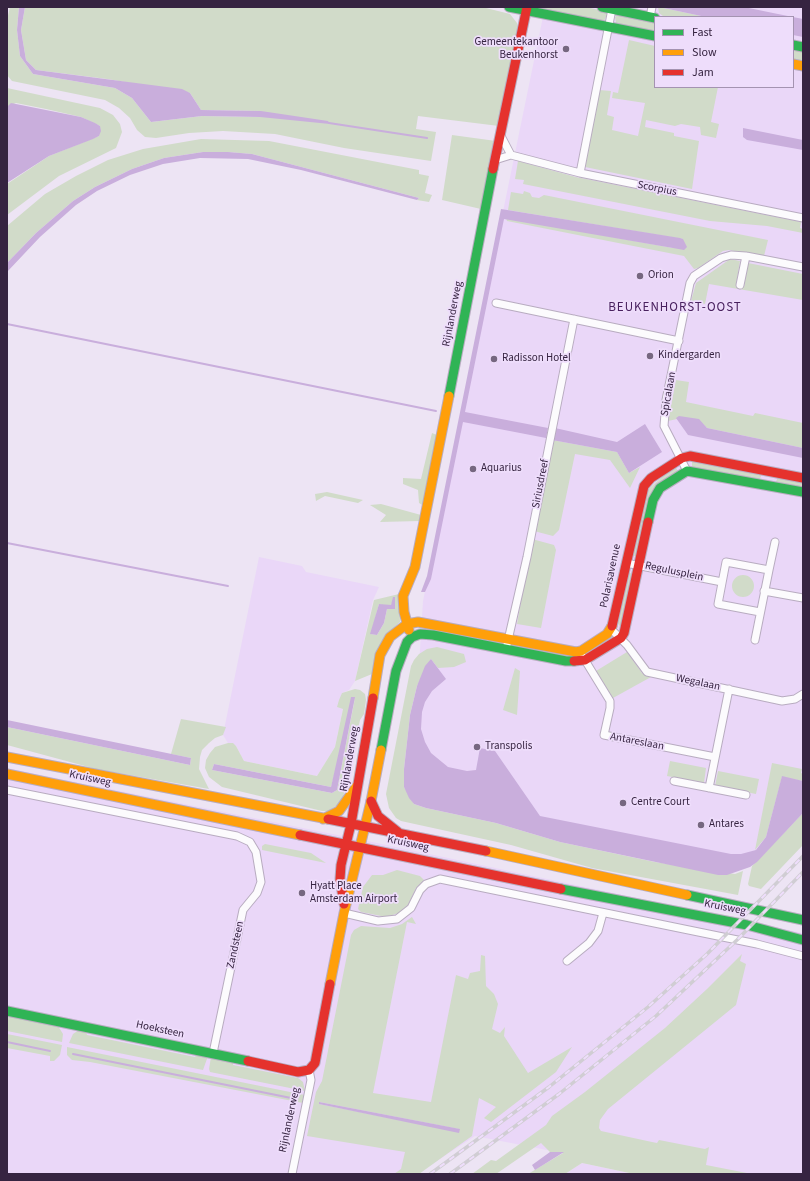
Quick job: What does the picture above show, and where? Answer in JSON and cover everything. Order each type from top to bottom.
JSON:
[{"type":"main road","points":[[509,7],[527,9],[654,36]]},
{"type":"main road","points":[[602,7],[652,12]]},
{"type":"main road","name":"Rijnlanderweg","points":[[309,1070],[315,1064],[331,987],[344,911],[371,801],[398,665],[403,649],[412,637],[407,624],[403,596],[415,567],[495,160],[527,9]]},
{"type":"main road","points":[[682,458],[702,458],[803,478]]},
{"type":"main road","name":"Polarisavenue","points":[[611,629],[615,619],[626,562],[644,486],[651,478],[682,458]]},
{"type":"main road","points":[[412,637],[420,634],[433,635],[566,661],[585,660],[621,638],[628,622],[653,500],[660,488],[687,471],[766,484],[803,492]]},
{"type":"main road","points":[[766,484],[769,471]]},
{"type":"main road","points":[[407,624],[418,622],[576,652],[581,651],[607,634],[611,629]]},
{"type":"main road","name":"Rijnlanderweg","points":[[344,911],[340,879],[341,865],[351,824],[356,787],[380,655],[390,637],[407,624]]},
{"type":"main road","name":"Kruisweg","points":[[7,757],[229,798],[323,819],[398,832],[803,920]]},
{"type":"main road","name":"Kruisweg","points":[[7,774],[587,894],[747,925],[803,940]]},
{"type":"main road","points":[[323,819],[339,812],[356,787]]},
{"type":"main road","points":[[371,801],[378,816],[398,832]]},
{"type":"main road","name":"Hoeksteen","points":[[7,1011],[298,1072],[309,1070]]},
{"type":"street","points":[[580,173],[612,9]]},
{"type":"street","points":[[495,160],[511,155],[501,136]]},
{"type":"street","name":"Scorpius","points":[[511,155],[580,173],[803,218]]},
{"type":"street","name":"Spicalaan","points":[[687,471],[682,458],[664,426],[664,411],[690,283],[694,276],[721,258],[731,255],[746,256],[803,267]]},
{"type":"street","points":[[740,285],[746,256]]},
{"type":"street","points":[[496,303],[678,340]]},
{"type":"street","name":"Siriusdreef","points":[[506,649],[574,319]]},
{"type":"street","points":[[755,640],[775,542]]},
{"type":"street","name":"Regulusplein","points":[[626,562],[722,582]]},
{"type":"street","points":[[760,612],[718,604],[726,562],[769,570]]},
{"type":"street","points":[[764,591],[803,598]]},
{"type":"street","name":"Wegalaan","points":[[611,629],[621,638],[647,672],[782,701],[795,699],[803,694]]},
{"type":"street","name":"Antareslaan","points":[[581,651],[610,701],[604,736],[715,758]]},
{"type":"street","points":[[709,788],[729,689]]},
{"type":"street","points":[[674,781],[746,795]]},
{"type":"street","name":"Zandsteen","points":[[7,790],[237,836],[250,842],[256,852],[261,882],[257,893],[243,910],[212,1053]]},
{"type":"street","points":[[344,911],[378,921],[397,919],[411,908],[420,890],[426,884],[440,879],[757,944],[803,956]]},
{"type":"street","points":[[567,961],[589,943],[598,931],[603,913]]},
{"type":"street","name":"Rijnlanderweg","points":[[292,1174],[311,1080],[309,1070]]},
{"type":"shaded area","points":[[19,7],[25,7],[21,30],[26,60],[36,70],[182,89],[190,93],[201,110],[261,111],[328,121],[330,124],[260,117],[202,116],[151,122],[132,98],[115,88],[33,74],[20,56],[17,30]]},
{"type":"shaded area","points":[[545,7],[803,7],[803,806],[758,855],[733,862],[598,842],[413,763],[423,601]]},
{"type":"shaded area","points":[[659,7],[744,7],[788,16],[701,16]]},
{"type":"shaded area","points":[[794,17],[803,19],[803,37],[794,35]]},
{"type":"shaded area","points":[[11,103],[81,117],[100,126],[101,131],[99,136],[49,156],[7,183],[7,107]]},
{"type":"shaded area","points":[[743,128],[803,140],[803,150],[747,140],[743,137]]},
{"type":"shaded area","points":[[203,152],[252,154],[419,198],[417,200],[301,170],[248,159],[200,158],[163,164],[130,175],[97,191],[76,205],[40,237],[7,272],[7,263],[36,233],[73,201],[95,187],[132,169],[164,158]]},
{"type":"shaded area","points":[[501,209],[680,238],[683,239],[687,247],[684,250],[504,219],[465,412],[548,428],[546,438],[463,422],[431,579],[425,592],[421,592],[427,576]]},
{"type":"shaded area","points":[[679,416],[699,419],[707,428],[803,448],[803,458],[688,435],[676,418]]},
{"type":"shaded area","points":[[645,424],[662,452],[629,473],[617,452],[552,440],[555,428],[617,442]]},
{"type":"shaded area","points":[[259,557],[302,566],[306,572],[379,587],[373,600],[355,681],[349,690],[342,693],[343,709],[335,747],[317,776],[244,761],[236,746],[228,743],[223,735]]},
{"type":"shaded area","points":[[393,597],[395,597],[395,609],[387,609],[384,623],[377,635],[370,634],[379,604],[391,605]]},
{"type":"shaded area","points":[[431,659],[446,679],[432,691],[425,702],[422,712],[421,729],[425,742],[431,753],[448,767],[467,771],[476,770],[480,748],[495,751],[540,816],[731,854],[741,854],[756,850],[766,837],[782,776],[803,781],[803,813],[757,862],[750,867],[727,875],[718,875],[560,842],[496,823],[414,804],[409,798],[404,787],[404,769],[410,715],[417,686],[425,666]]},
{"type":"shaded area","points":[[351,697],[355,697],[337,790],[332,793],[212,770],[214,764],[331,787]]},
{"type":"shaded area","points":[[7,720],[191,758],[190,765],[7,727]]},
{"type":"shaded area","points":[[7,768],[377,843],[803,933],[803,1174],[670,1174],[475,1136],[417,1174],[7,1174]]},
{"type":"shaded area","points":[[319,1102],[460,1129],[459,1133],[319,1104]]},
{"type":"shaded area","points":[[550,1152],[564,1152],[535,1170],[532,1165]]},
{"type":"shaded area","points":[[582,1163],[634,1174],[565,1174]]},
{"type":"green space","points":[[10,7],[19,7],[17,30],[20,56],[33,74],[115,88],[132,98],[151,122],[202,116],[260,117],[261,111],[201,110],[190,93],[107,79],[36,70],[26,60],[21,30],[25,7],[482,7],[510,14],[517,23],[518,31],[499,126],[418,116],[416,129],[436,132],[431,161],[344,148],[275,134],[223,131],[189,133],[156,138],[145,137],[137,130],[130,118],[119,108],[105,100],[12,81],[7,75],[7,20]]},
{"type":"green space","points":[[544,7],[586,7],[604,11],[607,15],[604,21],[543,10]]},
{"type":"green space","points":[[658,7],[701,16],[663,16],[659,13]]},
{"type":"green space","points":[[618,15],[654,21],[654,33],[616,23],[615,17]]},
{"type":"green space","points":[[629,40],[654,46],[654,88],[718,88],[711,122],[719,124],[716,138],[701,135],[700,127],[681,124],[675,126],[646,120],[645,127],[674,133],[674,136],[699,141],[692,189],[585,167],[584,165],[599,90],[611,91],[607,115],[614,117],[612,130],[638,136],[645,103],[612,98],[613,92],[618,93]]},
{"type":"green space","points":[[794,49],[803,51],[803,63],[794,61]]},
{"type":"green space","points":[[7,88],[100,108],[113,115],[120,124],[122,132],[116,148],[59,176],[7,215],[7,184],[49,156],[99,136],[100,126],[81,117],[46,109],[16,103],[7,107]]},
{"type":"green space","points":[[452,135],[496,141],[481,209],[442,200]]},
{"type":"green space","points":[[201,139],[269,141],[419,170],[419,174],[429,176],[425,193],[432,195],[429,202],[417,200],[419,198],[252,154],[203,152],[164,158],[132,169],[95,187],[73,201],[36,233],[7,263],[7,226],[45,194],[108,160],[143,149]]},
{"type":"green space","points":[[518,161],[576,177],[801,222],[800,228],[803,229],[803,233],[767,226],[710,221],[523,184],[524,180],[515,179]]},
{"type":"green space","points":[[524,191],[530,193],[532,197],[539,198],[544,195],[768,240],[764,256],[729,250],[723,251],[698,268],[694,269],[684,256],[507,221],[506,218],[673,248],[683,239],[508,210],[511,192],[523,194]]},
{"type":"green space","points":[[730,259],[740,261],[736,285],[744,287],[748,263],[803,274],[803,300],[709,284],[705,304],[691,301],[696,283]]},
{"type":"green space","points":[[676,380],[689,382],[686,402],[753,416],[755,413],[803,423],[803,448],[707,428],[703,424],[677,419],[668,421]]},
{"type":"green space","points":[[432,433],[437,435],[424,506],[419,503],[418,490],[403,484],[403,478],[421,479]]},
{"type":"green space","points":[[552,440],[617,452],[629,473],[640,467],[630,488],[610,460],[575,454],[559,530],[553,536],[534,531]]},
{"type":"green space","points":[[692,461],[760,473],[761,477],[758,480],[697,469],[692,466]]},
{"type":"green space","points":[[675,466],[678,471],[656,488],[639,557],[631,555],[646,491]]},
{"type":"green space","points":[[778,477],[803,482],[803,490],[775,484]]},
{"type":"green space","points":[[327,492],[363,500],[358,503],[325,496],[316,501],[315,494]]},
{"type":"green space","points":[[381,504],[421,515],[420,521],[380,522],[386,515],[370,505]]},
{"type":"green space","points":[[532,539],[554,545],[556,550],[541,628],[517,624]]},
{"type":"green space","points":[[628,572],[634,575],[622,628],[617,623]]},
{"type":"green space","points":[[739,575],[747,575],[754,582],[754,590],[747,597],[739,597],[732,590],[732,582]]},
{"type":"green space","points":[[399,594],[400,622],[385,636],[372,674],[355,681],[374,600]],"holes":[[[393,601],[391,608],[387,609],[384,623],[377,635],[371,634],[379,604],[386,606],[391,605]]]},
{"type":"green space","points":[[437,647],[464,654],[466,662],[454,667],[438,668],[431,659],[417,686],[410,715],[404,769],[404,787],[414,804],[496,823],[560,842],[655,862],[735,874],[743,871],[738,895],[592,868],[511,845],[401,821],[396,818],[389,808],[386,794],[411,666],[419,654],[427,649]]},
{"type":"green space","points":[[627,652],[642,673],[651,677],[613,698],[596,671]]},
{"type":"green space","points":[[515,668],[520,671],[517,715],[503,710]]},
{"type":"green space","points":[[355,689],[360,690],[365,694],[366,700],[364,714],[360,720],[343,798],[339,804],[328,811],[322,811],[222,787],[209,777],[205,768],[206,760],[215,747],[228,743],[233,743],[236,746],[244,761],[317,776],[335,747],[343,709],[337,707],[342,693]],"holes":[[[355,698],[337,790],[332,793],[212,770],[214,764],[331,787]]]},
{"type":"green space","points":[[181,719],[226,727],[223,735],[215,738],[202,750],[200,757],[199,769],[209,789],[96,769],[7,745],[7,727],[190,765],[191,758],[171,754]]},
{"type":"green space","points":[[670,761],[706,768],[704,783],[667,776]]},
{"type":"green space","points":[[772,763],[802,769],[801,773],[803,774],[803,781],[782,777],[766,837],[755,850]]},
{"type":"green space","points":[[718,771],[759,779],[756,794],[715,786]]},
{"type":"green space","points":[[803,813],[803,845],[761,889],[749,886],[748,884],[752,866]]},
{"type":"green space","points":[[265,844],[311,853],[326,863],[262,850],[262,846]]},
{"type":"green space","points":[[397,870],[420,876],[424,880],[416,888],[408,905],[399,913],[386,917],[361,912],[358,909],[363,887],[372,875],[383,875]]},
{"type":"green space","points":[[412,917],[416,924],[407,922],[373,1093],[431,1102],[456,975],[468,979],[470,973],[480,971],[481,955],[485,956],[486,986],[494,994],[498,1004],[492,1029],[500,1033],[505,1027],[504,1036],[528,1073],[572,1047],[556,1072],[491,1122],[484,1118],[496,1107],[479,1098],[472,1136],[419,1174],[394,1174],[401,1169],[405,1152],[307,1136],[316,1092],[322,1081],[351,935],[354,930],[361,926],[390,928],[402,924]],"holes":[[[319,1102],[459,1129],[459,1132],[319,1104]]]},
{"type":"green space","points":[[742,954],[740,961],[746,964],[736,1005],[608,1109],[600,1120],[599,1128],[601,1131],[657,1143],[659,1140],[705,1149],[709,1147],[706,1165],[752,1174],[634,1174],[582,1163],[565,1174],[528,1174],[563,1153],[550,1152],[541,1143],[496,1174],[472,1174],[491,1160],[496,1161],[546,1125],[552,1116],[585,1092],[665,1028]]},
{"type":"green space","points":[[7,1015],[58,1026],[63,1034],[62,1042],[7,1031]]},
{"type":"green space","points":[[79,1030],[86,1032],[87,1035],[195,1057],[197,1054],[208,1056],[203,1070],[69,1043],[73,1034]]},
{"type":"green space","points":[[7,1034],[62,1045],[60,1055],[54,1061],[50,1061],[50,1056],[7,1048]]},
{"type":"green space","points":[[67,1047],[305,1095],[303,1103],[90,1062],[72,1060],[67,1055]]},
{"type":"green space","points":[[211,1057],[233,1061],[233,1065],[298,1078],[303,1082],[305,1091],[210,1072]]},
{"type":"waterway","points":[[329,123],[427,138]]},
{"type":"waterway","points":[[7,324],[436,411]]},
{"type":"waterway","points":[[7,543],[228,586]]},
{"type":"waterway","points":[[7,1042],[50,1051]]},
{"type":"waterway","points":[[73,1054],[296,1099]]},
{"type":"railway","points":[[430,1174],[549,1087],[648,1007],[707,954],[803,856]]},
{"type":"railway","points":[[450,1174],[559,1094],[656,1016],[737,940],[803,872]]},
{"type":"traffic: fast","points":[[509,7],[654,36]]},
{"type":"traffic: fast","points":[[602,7],[654,18]]},
{"type":"traffic: fast","points":[[794,45],[803,47]]},
{"type":"traffic: fast","points":[[449,396],[493,169]]},
{"type":"traffic: fast","points":[[648,522],[653,500],[660,488],[687,471],[803,492]]},
{"type":"traffic: fast","points":[[381,750],[396,671],[407,642],[412,637],[420,634],[433,635],[566,661],[574,661]]},
{"type":"traffic: fast","points":[[561,889],[747,925],[803,940]]},
{"type":"traffic: fast","points":[[687,895],[803,920]]},
{"type":"traffic: fast","points":[[7,1011],[248,1061]]},
{"type":"traffic: slow","points":[[794,64],[803,66]]},
{"type":"traffic: slow","points":[[409,630],[404,612],[403,596],[415,567],[449,396]]},
{"type":"traffic: slow","points":[[373,698],[380,655],[390,637],[407,624],[418,622],[576,652],[581,651],[607,634],[612,626]]},
{"type":"traffic: slow","points":[[330,984],[344,913],[371,801],[381,750]]},
{"type":"traffic: slow","points":[[7,757],[328,819]]},
{"type":"traffic: slow","points":[[7,774],[300,835]]},
{"type":"traffic: slow","points":[[323,819],[339,811],[356,787]]},
{"type":"traffic: slow","points":[[486,851],[687,895]]},
{"type":"traffic: jam","points":[[493,169],[527,7]]},
{"type":"traffic: jam","points":[[612,626],[644,486],[651,478],[682,458],[690,456],[803,478]]},
{"type":"traffic: jam","points":[[574,661],[585,660],[621,638],[624,633],[648,522]]},
{"type":"traffic: jam","points":[[344,904],[340,879],[341,865],[351,824],[373,698]]},
{"type":"traffic: jam","points":[[371,801],[378,816],[398,832]]},
{"type":"traffic: jam","points":[[328,819],[486,851]]},
{"type":"traffic: jam","points":[[300,835],[561,889]]},
{"type":"traffic: jam","points":[[248,1061],[298,1072],[309,1070],[315,1063],[330,984]]},
{"type":"place","name":"Gemeentekantoor Beukenhorst","points":[[566,49]]},
{"type":"place","name":"Orion","points":[[640,276]]},
{"type":"place","name":"Kindergarden","points":[[650,356]]},
{"type":"place","name":"Radisson Hotel","points":[[494,359]]},
{"type":"place","name":"Aquarius","points":[[473,469]]},
{"type":"place","name":"Transpolis","points":[[477,747]]},
{"type":"place","name":"Centre Court","points":[[623,803]]},
{"type":"place","name":"Antares","points":[[701,825]]},
{"type":"place","name":"Hyatt Place Amsterdam Airport","points":[[302,893]]},
{"type":"district","name":"BEUKENHORST-OOST","points":[[675,308]]}]
